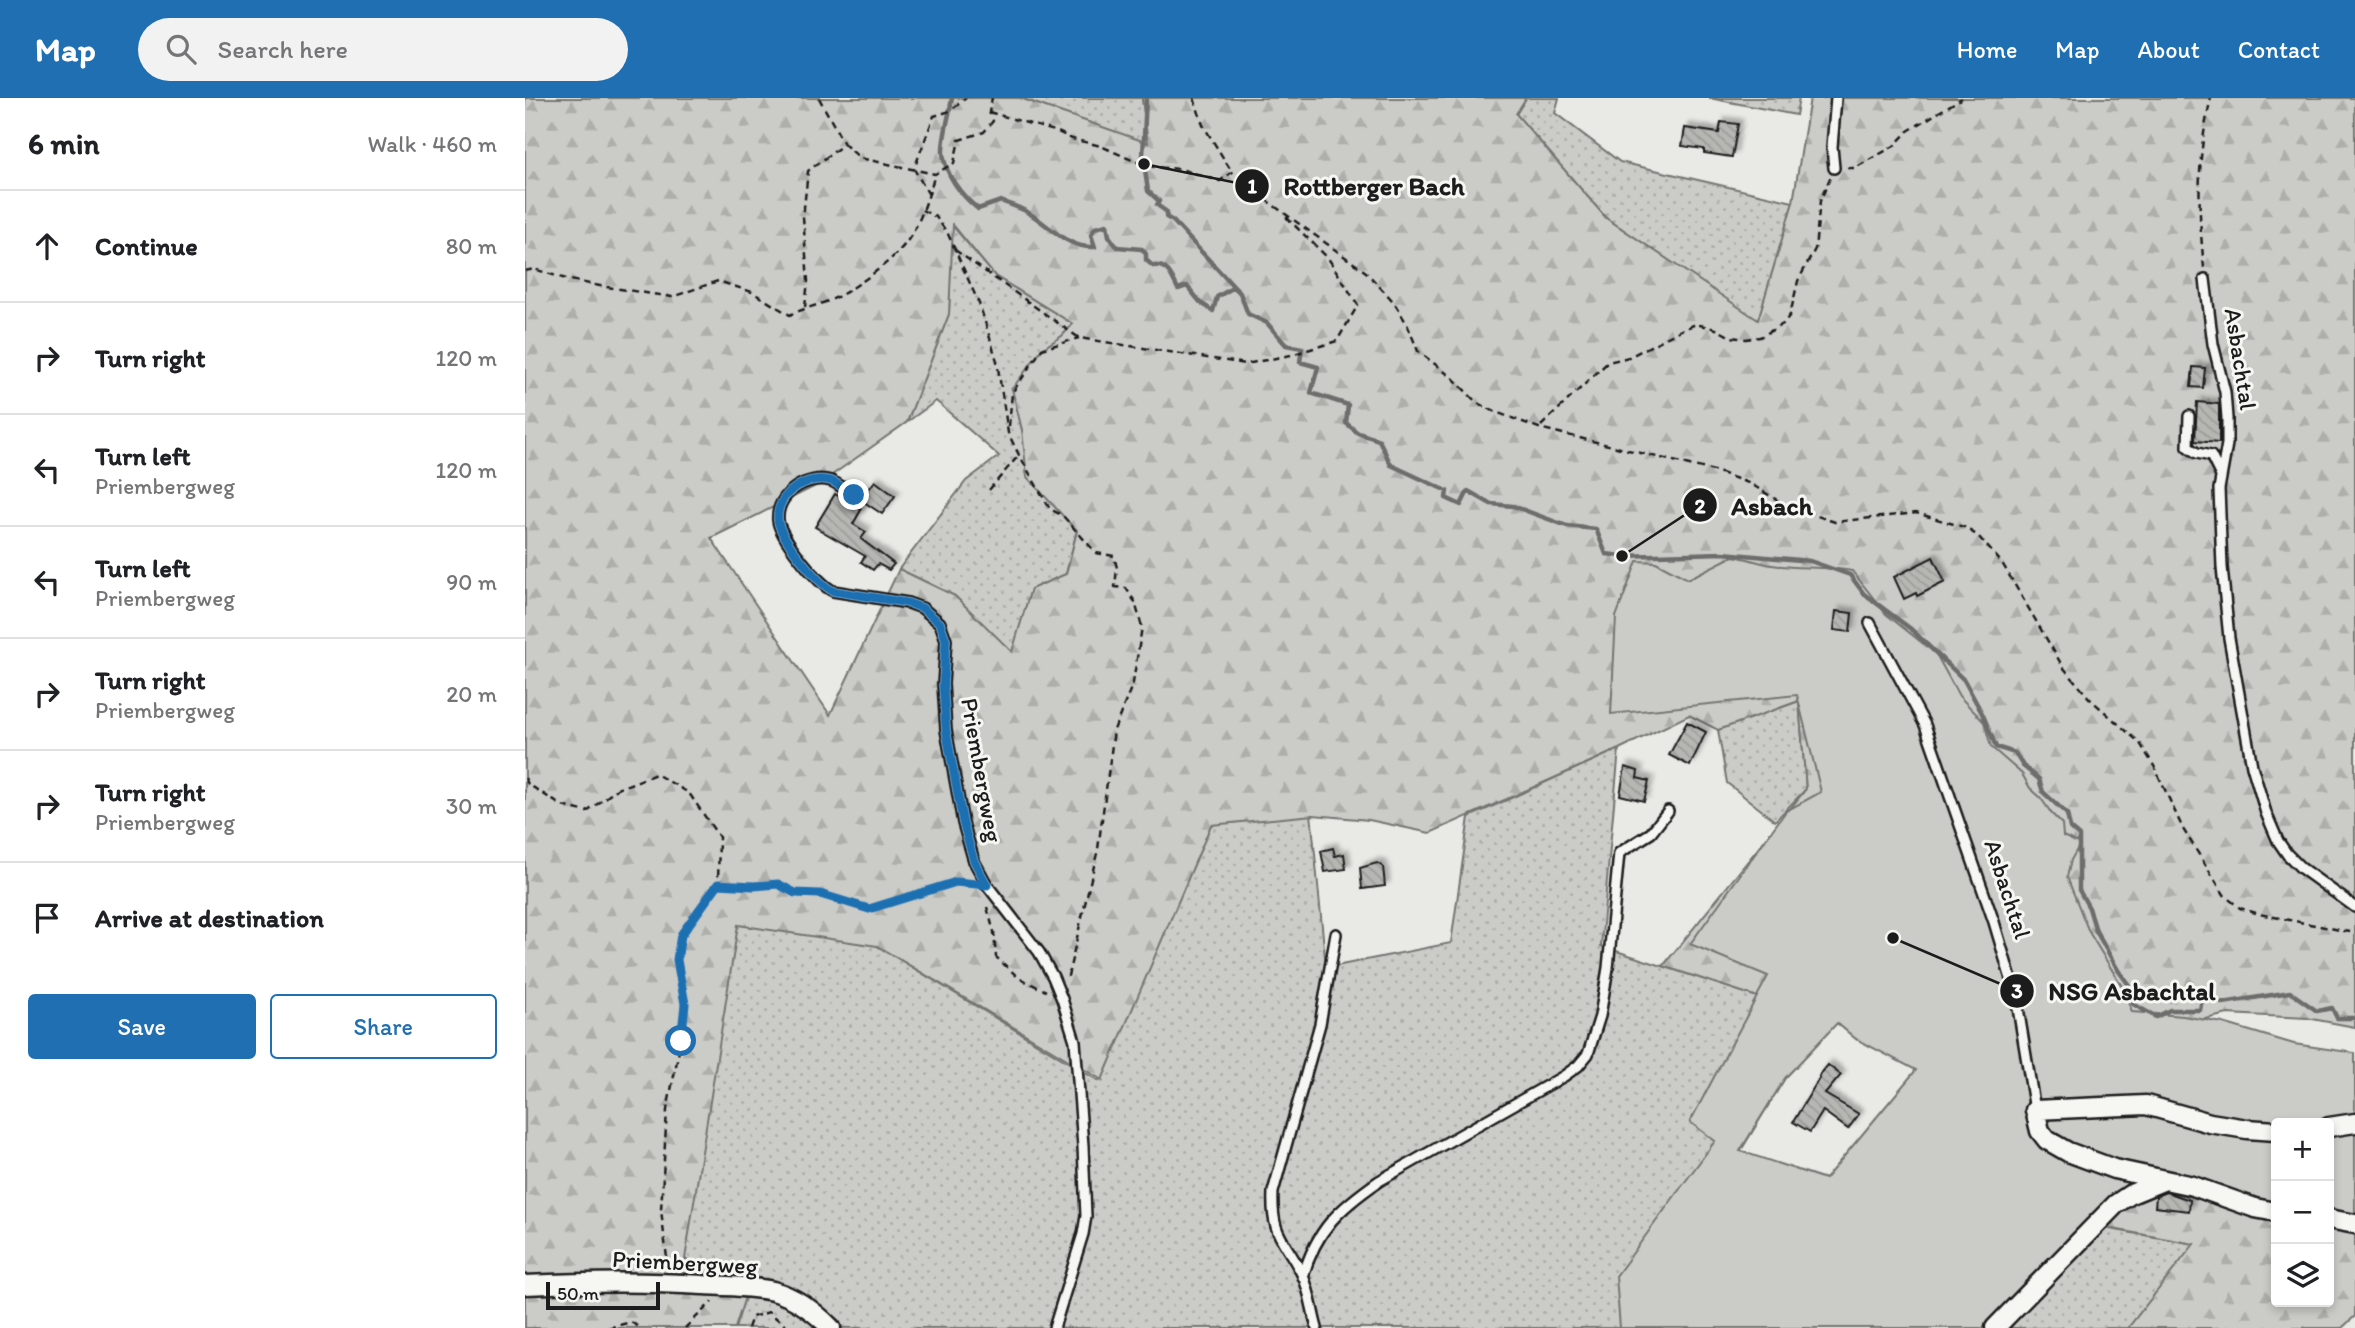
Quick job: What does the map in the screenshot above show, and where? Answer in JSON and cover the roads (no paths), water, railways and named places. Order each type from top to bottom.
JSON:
[{"type":"street","points":[[2271,1131],[2210,1123],[2146,1105],[2035,1110],[2040,1131],[2047,1140],[2069,1152],[2114,1169],[2193,1186],[2271,1211]]},
{"type":"street","points":[[2334,1126],[2355,1123]]},
{"type":"street","points":[[1995,1328],[2116,1205],[2131,1194],[2165,1180]]},
{"type":"street","points":[[2334,1220],[2355,1224]]},
{"type":"street","name":"Priembergweg","points":[[525,1285],[670,1283],[774,1292],[815,1312],[831,1328]]},
{"type":"lane","points":[[1834,168],[1832,147],[1836,98]]},
{"type":"lane","name":"Asbachtal","points":[[2205,279],[2213,344],[2225,392],[2227,444],[2219,489],[2222,567],[2229,638],[2249,753],[2270,823],[2287,854],[2301,868],[2355,907]]},
{"type":"lane","points":[[2189,416],[2188,447],[2215,459],[2221,476]]},
{"type":"lane","name":"Priembergweg","points":[[854,495],[832,481],[818,480],[793,488],[779,506],[780,530],[816,579],[825,587],[833,591],[922,608],[940,623],[946,640],[943,684],[946,730],[974,861],[987,885],[1039,952],[1062,999],[1075,1041],[1086,1216],[1054,1328]]},
{"type":"lane","name":"Asbachtal","points":[[1870,623],[1925,724],[1990,909],[2016,996],[2035,1110]]},
{"type":"lane","points":[[1303,1277],[1311,1250],[1319,1236],[1330,1220],[1353,1199],[1379,1181],[1564,1076],[1588,1054],[1594,1041],[1604,992],[1619,853],[1651,833],[1668,811]]},
{"type":"lane","points":[[1317,1328],[1303,1277],[1276,1233],[1272,1213],[1273,1192],[1320,1024],[1336,934]]},
{"type":"waterway","points":[[952,98],[944,141],[944,161],[955,184],[978,209],[1001,201],[1024,210],[1067,240],[1085,247],[1095,247],[1091,235],[1095,228],[1107,225],[1109,236],[1117,247],[1142,249],[1146,260],[1153,266],[1166,269],[1178,289],[1187,286],[1201,303],[1213,311],[1217,297],[1234,287],[1240,293],[1248,314],[1267,323],[1286,345],[1302,348],[1300,362],[1318,367],[1311,393],[1348,405],[1346,423],[1358,433],[1379,440],[1391,465],[1447,491],[1446,498],[1461,505],[1468,491],[1491,504],[1513,506],[1567,526],[1596,529],[1606,554],[1622,556],[1723,553],[1810,561],[1850,575],[1864,594],[1911,629],[1964,680],[1996,747],[2015,753],[2023,766],[2039,779],[2043,792],[2067,814],[2070,828],[2079,836],[2079,890],[2089,908],[2096,931],[2134,992],[2133,1004],[2156,1017],[2170,1010],[2200,1010],[2203,993],[2213,1001],[2223,1003],[2290,992],[2317,1011],[2332,1008],[2337,1018],[2355,1018]]},
{"type":"waterway","points":[[1146,98],[1143,156],[1148,191],[1159,201],[1157,205],[1167,212],[1166,217],[1173,221],[1234,287]]},
{"type":"place","name":"Rottberger Bach","points":[[1144,164]]},
{"type":"place","name":"Asbach","points":[[1622,556]]},
{"type":"place","name":"NSG Asbachtal","points":[[1893,938]]}]
